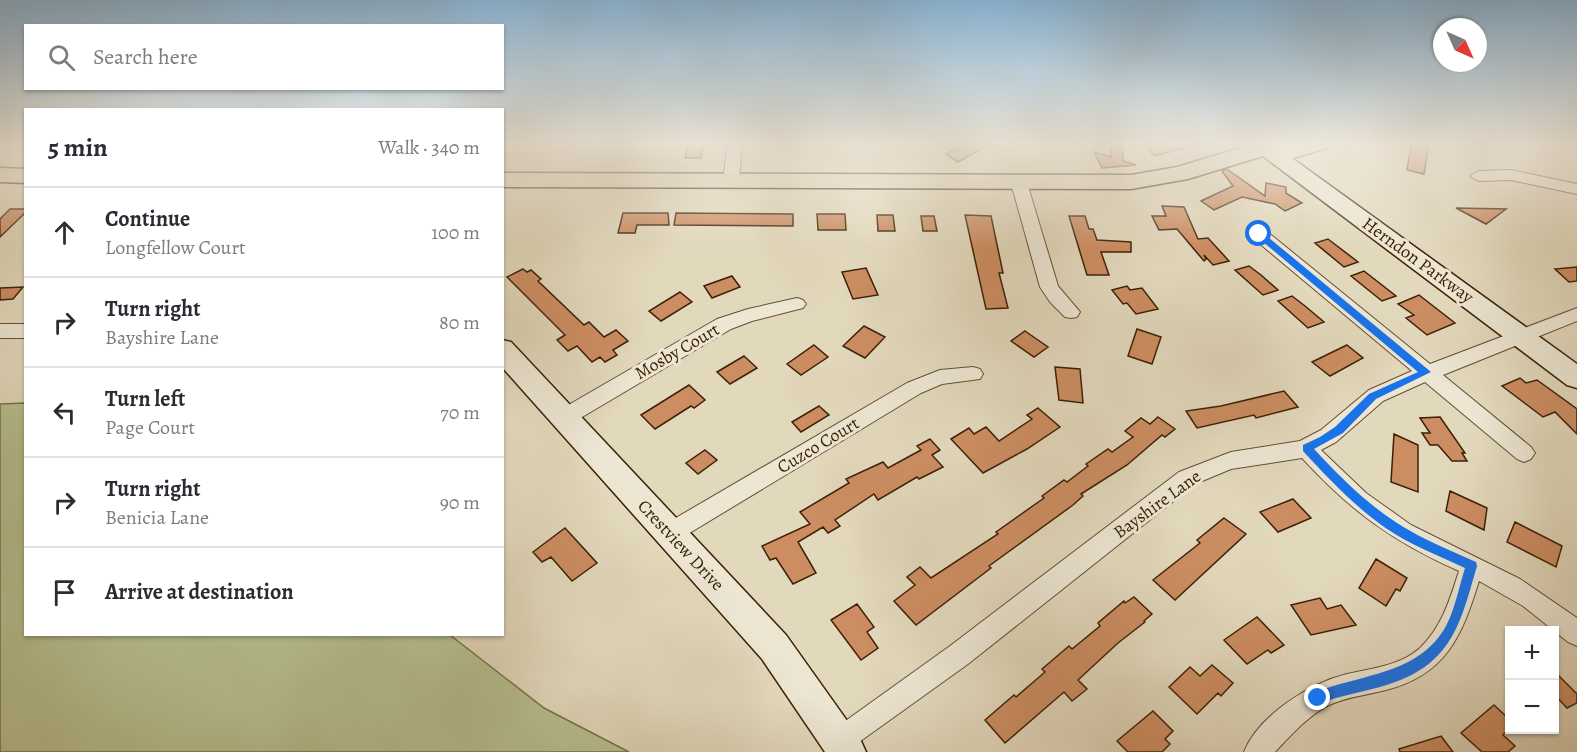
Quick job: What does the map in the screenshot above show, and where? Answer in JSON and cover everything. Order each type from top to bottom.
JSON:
[{"type":"main road","points":[[504,180],[1107,183],[1162,178]]},
{"type":"main road","name":"Herndon Parkway","points":[[1318,178],[1529,332],[1577,378]]},
{"type":"main road","name":"Herndon Parkway","points":[[1529,332],[1577,356]]},
{"type":"main road","name":"Crestview Drive","points":[[504,351],[774,647],[843,746]]},
{"type":"street","points":[[1526,178],[1577,189]]},
{"type":"street","points":[[1019,183],[1049,287],[1056,298],[1071,312]]},
{"type":"street","points":[[1259,234],[1524,453]]},
{"type":"street","name":"Mosby Court","points":[[565,417],[724,324],[748,315],[797,304]]},
{"type":"street","name":"Bayshire Lane","points":[[843,746],[1187,478],[1206,468],[1231,460],[1306,448],[1339,430],[1372,396],[1426,372],[1577,314]]},
{"type":"street","points":[[0,331],[24,331]]},
{"type":"street","name":"Cuzco Court","points":[[670,533],[914,387],[940,377],[973,374]]},
{"type":"street","points":[[1306,448],[1340,485],[1391,525],[1421,543],[1472,566],[1532,598],[1577,634]]},
{"type":"street","points":[[1257,752],[1296,712],[1318,698],[1342,688],[1396,675],[1422,662],[1440,645],[1453,626],[1472,566]]},
{"type":"green space","points":[[24,403],[24,636],[451,636],[544,708],[629,752],[0,752],[0,404]]},
{"type":"building","points":[[1227,178],[1240,178],[1265,196],[1266,183],[1286,187],[1286,193],[1302,203],[1285,211],[1275,204],[1242,197],[1214,210],[1201,201],[1233,186]]},
{"type":"building","points":[[1162,206],[1184,207],[1198,239],[1208,238],[1229,261],[1213,265],[1204,255],[1206,259],[1204,261],[1177,229],[1159,230],[1152,216],[1166,216]]},
{"type":"building","points":[[1456,208],[1506,209],[1486,224]]},
{"type":"building","points":[[10,209],[24,209],[24,214],[0,237],[0,219]]},
{"type":"building","points":[[623,213],[668,213],[669,225],[637,225],[635,233],[618,233]]},
{"type":"building","points":[[676,213],[793,214],[793,226],[674,225]]},
{"type":"building","points":[[817,214],[845,214],[846,230],[818,230]]},
{"type":"building","points":[[877,215],[893,215],[895,231],[878,231]]},
{"type":"building","points":[[965,215],[991,216],[1003,273],[999,273],[1008,308],[986,309]]},
{"type":"building","points":[[921,216],[934,216],[937,231],[923,231]]},
{"type":"building","points":[[1069,216],[1085,216],[1089,229],[1093,229],[1097,240],[1131,242],[1131,252],[1101,252],[1109,275],[1087,275]]},
{"type":"building","points":[[1328,239],[1358,262],[1344,267],[1315,243]]},
{"type":"building","points":[[1249,266],[1278,290],[1263,295],[1235,270]]},
{"type":"building","points":[[1577,267],[1577,281],[1569,282],[1555,269]]},
{"type":"building","points":[[866,268],[878,295],[853,299],[842,272]]},
{"type":"building","points":[[523,269],[527,272],[531,270],[541,279],[538,281],[584,325],[589,322],[604,337],[616,330],[628,341],[613,350],[617,355],[605,362],[600,357],[592,362],[577,346],[568,351],[557,340],[565,335],[507,277]]},
{"type":"building","points":[[1364,271],[1396,296],[1382,301],[1351,276]]},
{"type":"building","points":[[732,276],[740,287],[712,298],[704,286]]},
{"type":"building","points":[[1127,286],[1130,290],[1142,288],[1158,309],[1136,314],[1127,303],[1123,304],[1112,290]]},
{"type":"building","points":[[23,287],[13,299],[0,300],[0,288]]},
{"type":"building","points":[[680,292],[692,302],[661,321],[649,311]]},
{"type":"building","points":[[1419,295],[1455,323],[1427,335],[1406,318],[1414,315],[1398,304]]},
{"type":"building","points":[[1292,296],[1324,322],[1308,328],[1278,301]]},
{"type":"building","points":[[864,326],[885,337],[865,358],[843,346]]},
{"type":"building","points":[[1137,329],[1161,337],[1152,364],[1128,356]]},
{"type":"building","points":[[1025,331],[1048,347],[1034,357],[1011,341]]},
{"type":"building","points":[[814,345],[828,357],[801,375],[787,364]]},
{"type":"building","points":[[1347,345],[1363,358],[1330,376],[1312,362]]},
{"type":"building","points":[[744,356],[757,368],[730,384],[717,372]]},
{"type":"building","points":[[1055,367],[1080,369],[1083,403],[1059,400]]},
{"type":"building","points":[[1520,378],[1526,383],[1537,380],[1577,409],[1577,434],[1555,412],[1543,417],[1502,386]]},
{"type":"building","points":[[689,385],[705,400],[694,408],[691,406],[655,429],[641,415]]},
{"type":"building","points":[[1284,391],[1298,407],[1256,418],[1254,415],[1197,428],[1186,411],[1221,406]]},
{"type":"building","points":[[819,406],[829,415],[801,432],[792,422]]},
{"type":"building","points":[[1038,408],[1060,427],[1027,449],[983,473],[951,439],[969,428],[974,434],[986,427],[999,441],[1032,419],[1027,415]]},
{"type":"building","points":[[1158,417],[1175,429],[1165,437],[1162,435],[1127,465],[1081,494],[1083,496],[1073,505],[989,566],[991,568],[916,625],[894,601],[915,585],[907,577],[920,567],[931,578],[998,534],[996,532],[1044,498],[1042,496],[1064,480],[1067,482],[1088,466],[1086,464],[1108,449],[1112,452],[1133,437],[1125,431],[1141,418],[1150,424]]},
{"type":"building","points":[[1440,417],[1465,453],[1462,453],[1467,461],[1452,461],[1438,445],[1430,445],[1422,433],[1430,433],[1420,418]]},
{"type":"building","points":[[1394,434],[1418,445],[1418,492],[1391,482]]},
{"type":"building","points":[[930,439],[940,450],[932,455],[943,467],[919,479],[917,477],[878,500],[874,494],[835,520],[840,526],[828,533],[823,527],[798,542],[816,573],[793,584],[776,558],[770,560],[762,546],[810,524],[800,512],[849,483],[846,479],[883,462],[888,468],[921,450],[917,446]]},
{"type":"building","points":[[705,450],[717,460],[698,474],[686,463]]},
{"type":"building","points":[[1450,491],[1487,508],[1484,530],[1446,511]]},
{"type":"building","points":[[1293,499],[1311,518],[1278,532],[1260,512]]},
{"type":"building","points":[[1224,518],[1246,534],[1175,600],[1153,580],[1200,543],[1197,540]]},
{"type":"building","points":[[1515,522],[1562,546],[1556,567],[1507,542]]},
{"type":"building","points":[[565,528],[597,563],[572,581],[551,557],[542,562],[533,552]]},
{"type":"building","points":[[1376,559],[1407,578],[1400,591],[1396,589],[1386,606],[1359,588]]},
{"type":"building","points":[[1134,597],[1152,614],[1078,680],[1087,689],[1072,701],[1064,692],[1005,743],[985,720],[1045,672],[1042,669],[1069,646],[1072,649],[1100,626],[1098,623],[1124,601],[1125,603]]},
{"type":"building","points":[[1320,598],[1327,609],[1341,605],[1356,625],[1311,635],[1291,605]]},
{"type":"building","points":[[857,604],[874,627],[867,632],[878,648],[861,660],[831,620]]},
{"type":"building","points":[[1257,617],[1284,645],[1271,653],[1268,650],[1247,664],[1224,640]]},
{"type":"building","points":[[1212,665],[1233,683],[1221,696],[1218,693],[1197,714],[1169,687],[1190,667],[1200,676]]},
{"type":"building","points":[[1559,676],[1577,694],[1577,703],[1567,708],[1559,699]]},
{"type":"building","points":[[1494,705],[1505,715],[1503,735],[1515,746],[1508,752],[1482,752],[1461,733]]},
{"type":"building","points":[[1153,711],[1173,731],[1165,739],[1170,744],[1162,752],[1128,752],[1117,741]]},
{"type":"building","points":[[1441,736],[1453,752],[1400,752],[1399,749]]},
{"type":"route","points":[[1259,234],[1426,372],[1372,396],[1339,430],[1306,448],[1340,485],[1391,525],[1421,543],[1472,566],[1453,626],[1440,645],[1422,662],[1396,675],[1342,688],[1318,698]]}]
